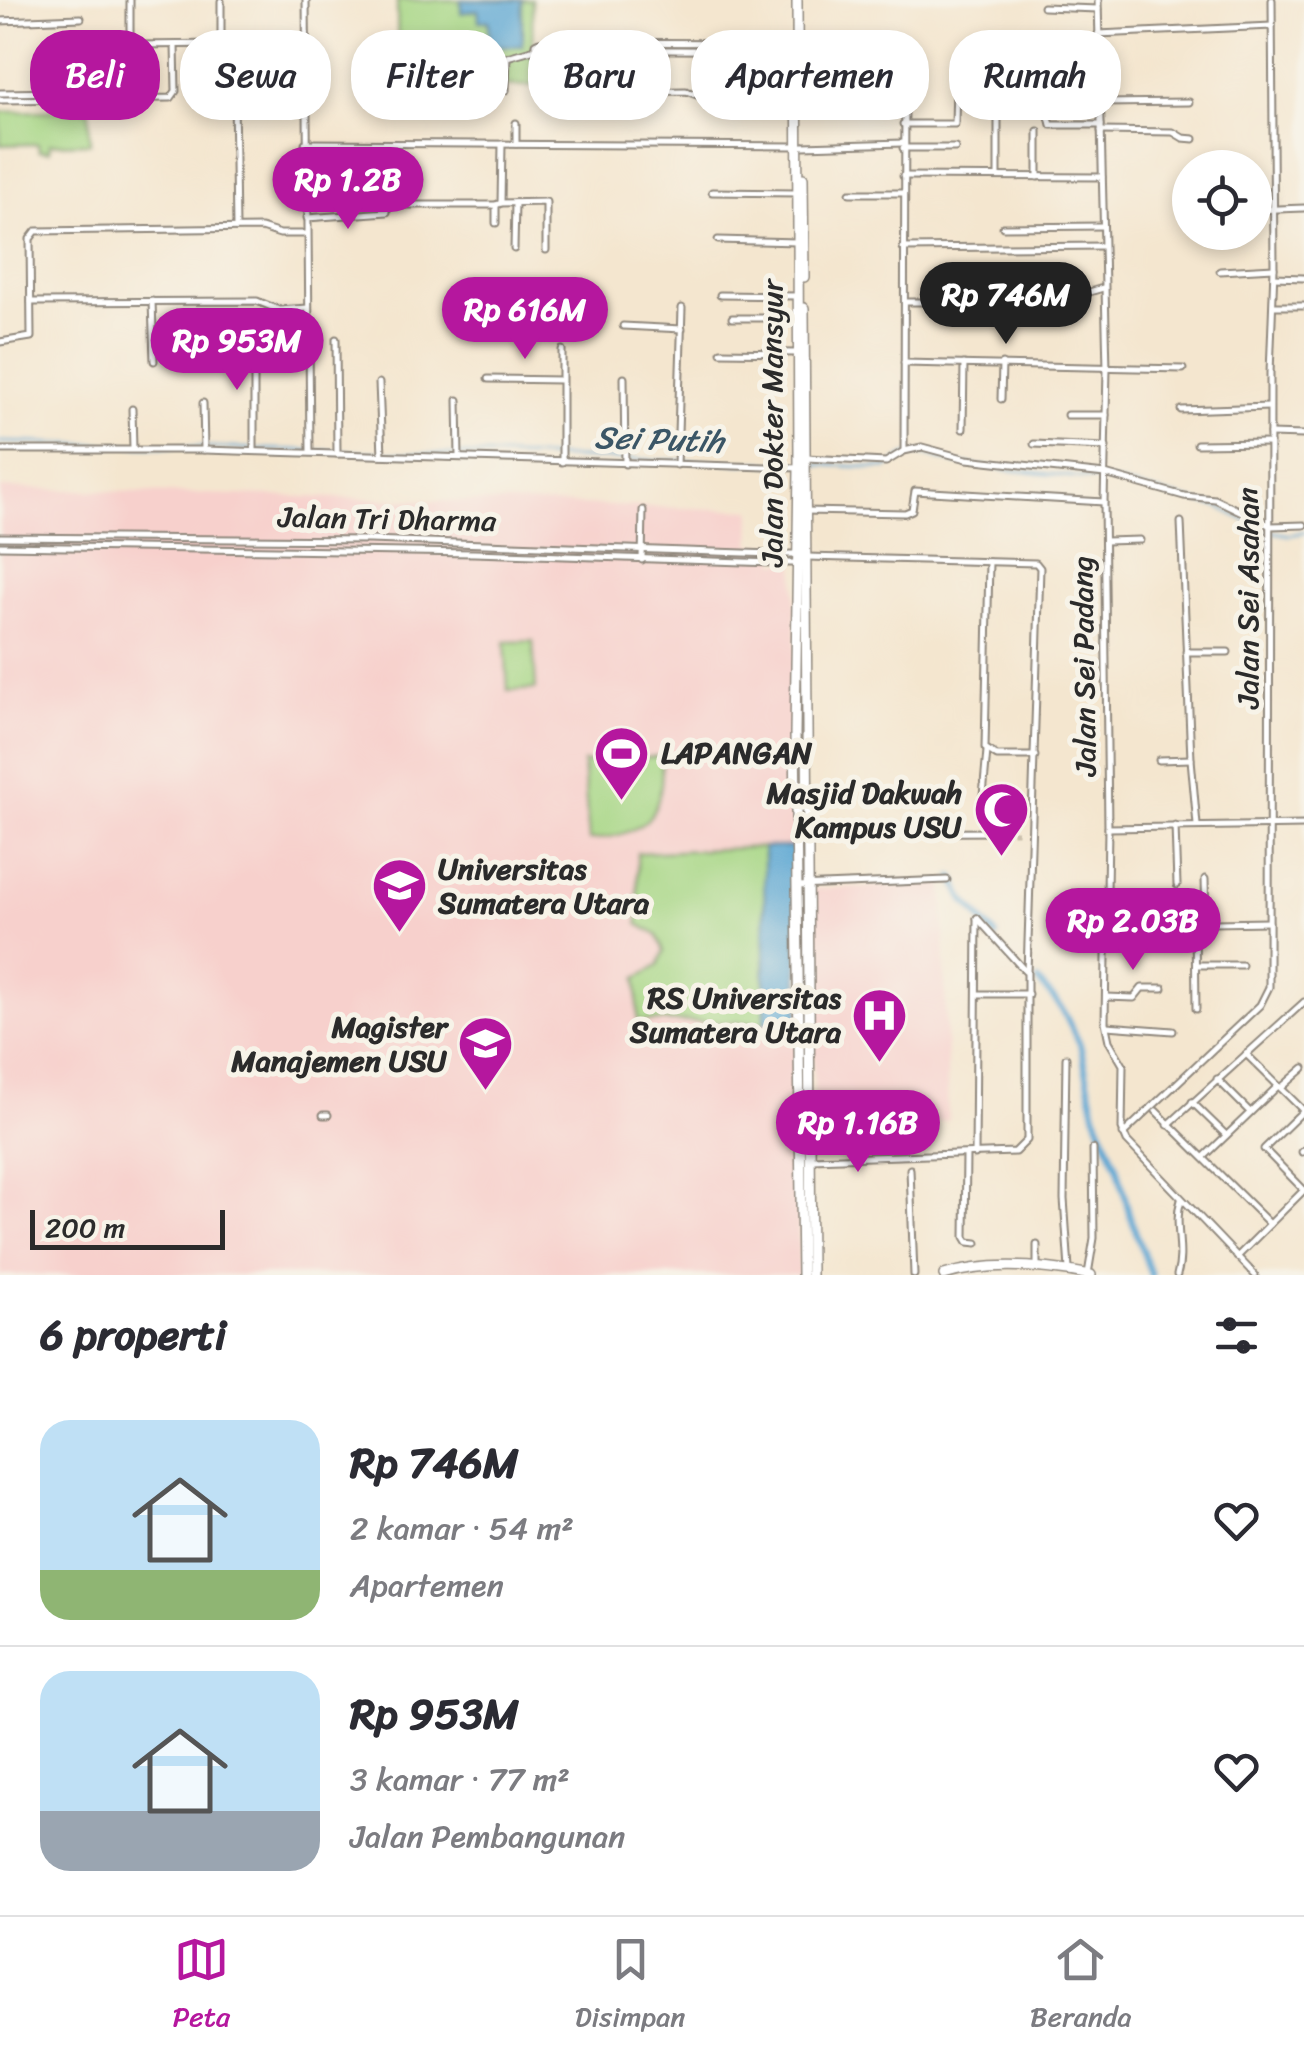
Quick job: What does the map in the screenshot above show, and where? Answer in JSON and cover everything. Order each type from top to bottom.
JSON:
[{"type":"main road","name":"Jalan Dokter Mansyur","points":[[799,0],[800,30]]},
{"type":"main road","name":"Jalan Dokter Mansyur","points":[[798,120],[798,354],[805,512],[798,558]]},
{"type":"main road","name":"Jalan Dokter Mansyur","points":[[800,120],[802,1275]]},
{"type":"main road","name":"Jalan Dokter Mansyur","points":[[804,1159],[812,1275]]},
{"type":"main road","points":[[944,1275],[982,1268],[1037,1268],[1089,1275]]},
{"type":"street","points":[[130,0],[131,44],[180,45]]},
{"type":"street","points":[[220,0],[220,30]]},
{"type":"street","points":[[306,0],[306,30]]},
{"type":"street","name":"Jalan Sei Padang","points":[[1098,0],[1098,30]]},
{"type":"street","name":"Jalan Sei Asahan","points":[[1123,1134],[1260,1005],[1269,987],[1272,0]]},
{"type":"street","points":[[1042,7],[1098,9]]},
{"type":"street","points":[[0,20],[82,18]]},
{"type":"street","points":[[1121,33],[1272,26]]},
{"type":"street","points":[[0,96],[171,98],[176,91],[175,45]]},
{"type":"street","points":[[0,96],[30,94]]},
{"type":"street","points":[[1121,102],[1188,102]]},
{"type":"street","points":[[234,120],[236,228]]},
{"type":"street","points":[[305,120],[310,450]]},
{"type":"street","points":[[903,120],[904,451]]},
{"type":"street","points":[[903,124],[954,124],[954,120]]},
{"type":"street","points":[[998,120],[998,176]]},
{"type":"street","points":[[1050,120],[1051,125],[1173,132],[1194,139]]},
{"type":"street","name":"Jalan Sei Padang","points":[[1101,120],[1107,369],[1105,1026],[1122,1065],[1123,1134]]},
{"type":"street","points":[[516,123],[516,144]]},
{"type":"street","points":[[1038,131],[1038,177]]},
{"type":"street","points":[[305,143],[956,148]]},
{"type":"street","points":[[496,223],[502,144]]},
{"type":"street","points":[[903,176],[1102,177]]},
{"type":"street","points":[[712,192],[798,193]]},
{"type":"street","points":[[850,193],[903,193]]},
{"type":"street","points":[[514,249],[515,202]]},
{"type":"street","points":[[400,206],[546,203],[546,250]]},
{"type":"street","points":[[1274,209],[1304,208]]},
{"type":"street","points":[[307,218],[387,212]]},
{"type":"street","points":[[1002,227],[1102,226]]},
{"type":"street","points":[[0,342],[32,338],[30,239],[36,231],[264,228],[280,234],[307,234]]},
{"type":"street","points":[[718,240],[798,242]]},
{"type":"street","points":[[903,248],[1103,246]]},
{"type":"street","points":[[1220,270],[1274,268]]},
{"type":"street","points":[[1274,278],[1304,278]]},
{"type":"street","points":[[1030,322],[1052,303],[1104,288]]},
{"type":"street","points":[[720,295],[799,296]]},
{"type":"street","points":[[152,301],[154,361]]},
{"type":"street","points":[[31,302],[257,301],[279,310],[308,308]]},
{"type":"street","points":[[904,302],[983,302]]},
{"type":"street","points":[[1274,306],[1304,306]]},
{"type":"street","points":[[677,462],[682,308]]},
{"type":"street","points":[[732,318],[798,318]]},
{"type":"street","points":[[624,326],[682,329]]},
{"type":"street","points":[[336,339],[337,452]]},
{"type":"street","points":[[254,340],[254,448]]},
{"type":"street","points":[[562,350],[562,458]]},
{"type":"street","points":[[721,352],[798,354]]},
{"type":"street","points":[[904,364],[1183,369]]},
{"type":"street","points":[[963,430],[964,364]]},
{"type":"street","points":[[1001,399],[1002,364]]},
{"type":"street","points":[[624,378],[625,460]]},
{"type":"street","points":[[488,379],[561,380]]},
{"type":"street","points":[[379,384],[382,453]]},
{"type":"street","points":[[458,400],[459,455]]},
{"type":"street","points":[[203,403],[204,447]]},
{"type":"street","points":[[1181,410],[1270,407]]},
{"type":"street","points":[[132,409],[133,445]]},
{"type":"street","points":[[1067,415],[1106,415]]},
{"type":"street","points":[[1270,434],[1304,435]]},
{"type":"street","points":[[1034,444],[1106,447]]},
{"type":"street","points":[[1197,444],[1270,444]]},
{"type":"street","points":[[0,450],[133,445],[802,464],[886,462],[904,451],[922,448],[1215,499],[1271,531],[1304,525]]},
{"type":"street","points":[[805,512],[905,513],[912,510],[915,491],[1104,502]]},
{"type":"street","points":[[642,560],[643,510]]},
{"type":"street","points":[[1181,522],[1197,825]]},
{"type":"street","name":"Jalan Tri Dharma","points":[[0,537],[404,541],[776,554],[798,558]]},
{"type":"street","points":[[80,538],[80,546]]},
{"type":"street","points":[[1105,540],[1140,540]]},
{"type":"street","name":"Jalan Tri Dharma","points":[[0,546],[456,552],[776,563],[798,558]]},
{"type":"street","points":[[683,561],[684,551]]},
{"type":"street","points":[[798,558],[1036,563],[1040,568],[1027,972],[1028,1140],[1015,1152],[804,1159]]},
{"type":"street","points":[[983,796],[989,562]]},
{"type":"street","points":[[1186,652],[1228,652]]},
{"type":"street","points":[[986,751],[997,756],[1035,756]]},
{"type":"street","points":[[1159,760],[1191,759]]},
{"type":"street","points":[[1175,826],[1177,885]]},
{"type":"street","points":[[1108,828],[1304,826]]},
{"type":"street","points":[[802,833],[1005,832]]},
{"type":"street","points":[[1020,832],[1032,832]]},
{"type":"street","points":[[1205,879],[1206,923]]},
{"type":"street","points":[[802,886],[947,880]]},
{"type":"street","points":[[975,1155],[977,918],[1027,972]]},
{"type":"street","points":[[1104,925],[1269,922]]},
{"type":"street","points":[[1195,924],[1196,1008]]},
{"type":"street","points":[[1196,964],[1242,964]]},
{"type":"street","points":[[1105,996],[1134,998],[1142,988],[1163,988]]},
{"type":"street","points":[[978,994],[1028,994]]},
{"type":"street","points":[[1168,1125],[1304,1002]]},
{"type":"street","points":[[1105,1026],[1173,1031]]},
{"type":"street","points":[[1236,1257],[1304,1190],[1264,1150],[1304,1110],[1246,1054]]},
{"type":"street","points":[[1066,1058],[1064,1181],[1068,1271]]},
{"type":"street","points":[[1204,1157],[1250,1112],[1304,1068]]},
{"type":"street","points":[[1217,1079],[1250,1112]]},
{"type":"street","points":[[1192,1102],[1226,1135]]},
{"type":"street","points":[[1156,1111],[1270,1224]]},
{"type":"street","points":[[1123,1134],[1255,1275]]},
{"type":"street","points":[[1089,1275],[1094,1238],[1093,1149]]},
{"type":"street","points":[[966,1155],[965,1237],[968,1242],[978,1243]]},
{"type":"street","points":[[910,1169],[914,1275]]},
{"type":"street","points":[[1176,1275],[1182,1254],[1178,1211],[1182,1200]]},
{"type":"street","points":[[1037,1244],[1037,1268]]},
{"type":"shaded area","name":"Universitas Sumatera Utara","points":[[0,488],[752,510],[751,545],[776,546],[776,563],[795,563],[799,1275],[0,1275]]},
{"type":"shaded area","name":"RS Universitas Sumatera Utara","points":[[943,884],[948,1121],[928,1122],[929,1151],[815,1153],[810,889]]},
{"type":"green space","points":[[397,0],[532,0],[528,86],[508,86],[508,30],[397,30]]},
{"type":"green space","points":[[30,111],[30,120],[89,120],[90,143],[50,144],[49,151],[39,151],[38,144],[0,145],[0,112]]},
{"type":"green space","points":[[533,641],[536,689],[508,691],[505,642]]},
{"type":"green space","name":"LAPANGAN","points":[[661,756],[660,793],[648,818],[625,833],[589,840],[583,763]]},
{"type":"green space","points":[[764,847],[765,1023],[638,1021],[637,978],[658,966],[664,951],[657,935],[638,924],[637,853]]},
{"type":"water","points":[[461,0],[522,0],[522,46],[508,46],[508,30],[489,30],[489,21],[479,21],[478,10],[461,13]]},
{"type":"water","points":[[764,847],[797,847],[799,1023],[765,1023]]},
{"type":"waterway","name":"Sei Putih","points":[[0,442],[793,464]]},
{"type":"waterway","name":"Sei Putih","points":[[806,464],[886,468],[905,456],[920,453],[958,464],[1110,481],[1219,507],[1264,530],[1290,535],[1304,532]]},
{"type":"waterway","points":[[953,877],[964,900],[996,936]]},
{"type":"waterway","points":[[1038,981],[1061,1007],[1080,1044],[1095,1113],[1118,1169],[1151,1275]]},
{"type":"tunnel","points":[[1005,832],[1020,832]]},
{"type":"place","name":"LAPANGAN","points":[[622,802]]},
{"type":"place","name":"Masjid Dakwah Kampus USU","points":[[1001,859]]},
{"type":"place","name":"Universitas Sumatera Utara","points":[[399,935]]},
{"type":"place","name":"RS Universitas Sumatera Utara","points":[[880,1064]]},
{"type":"place","name":"Magister Manajemen USU","points":[[486,1093]]}]
